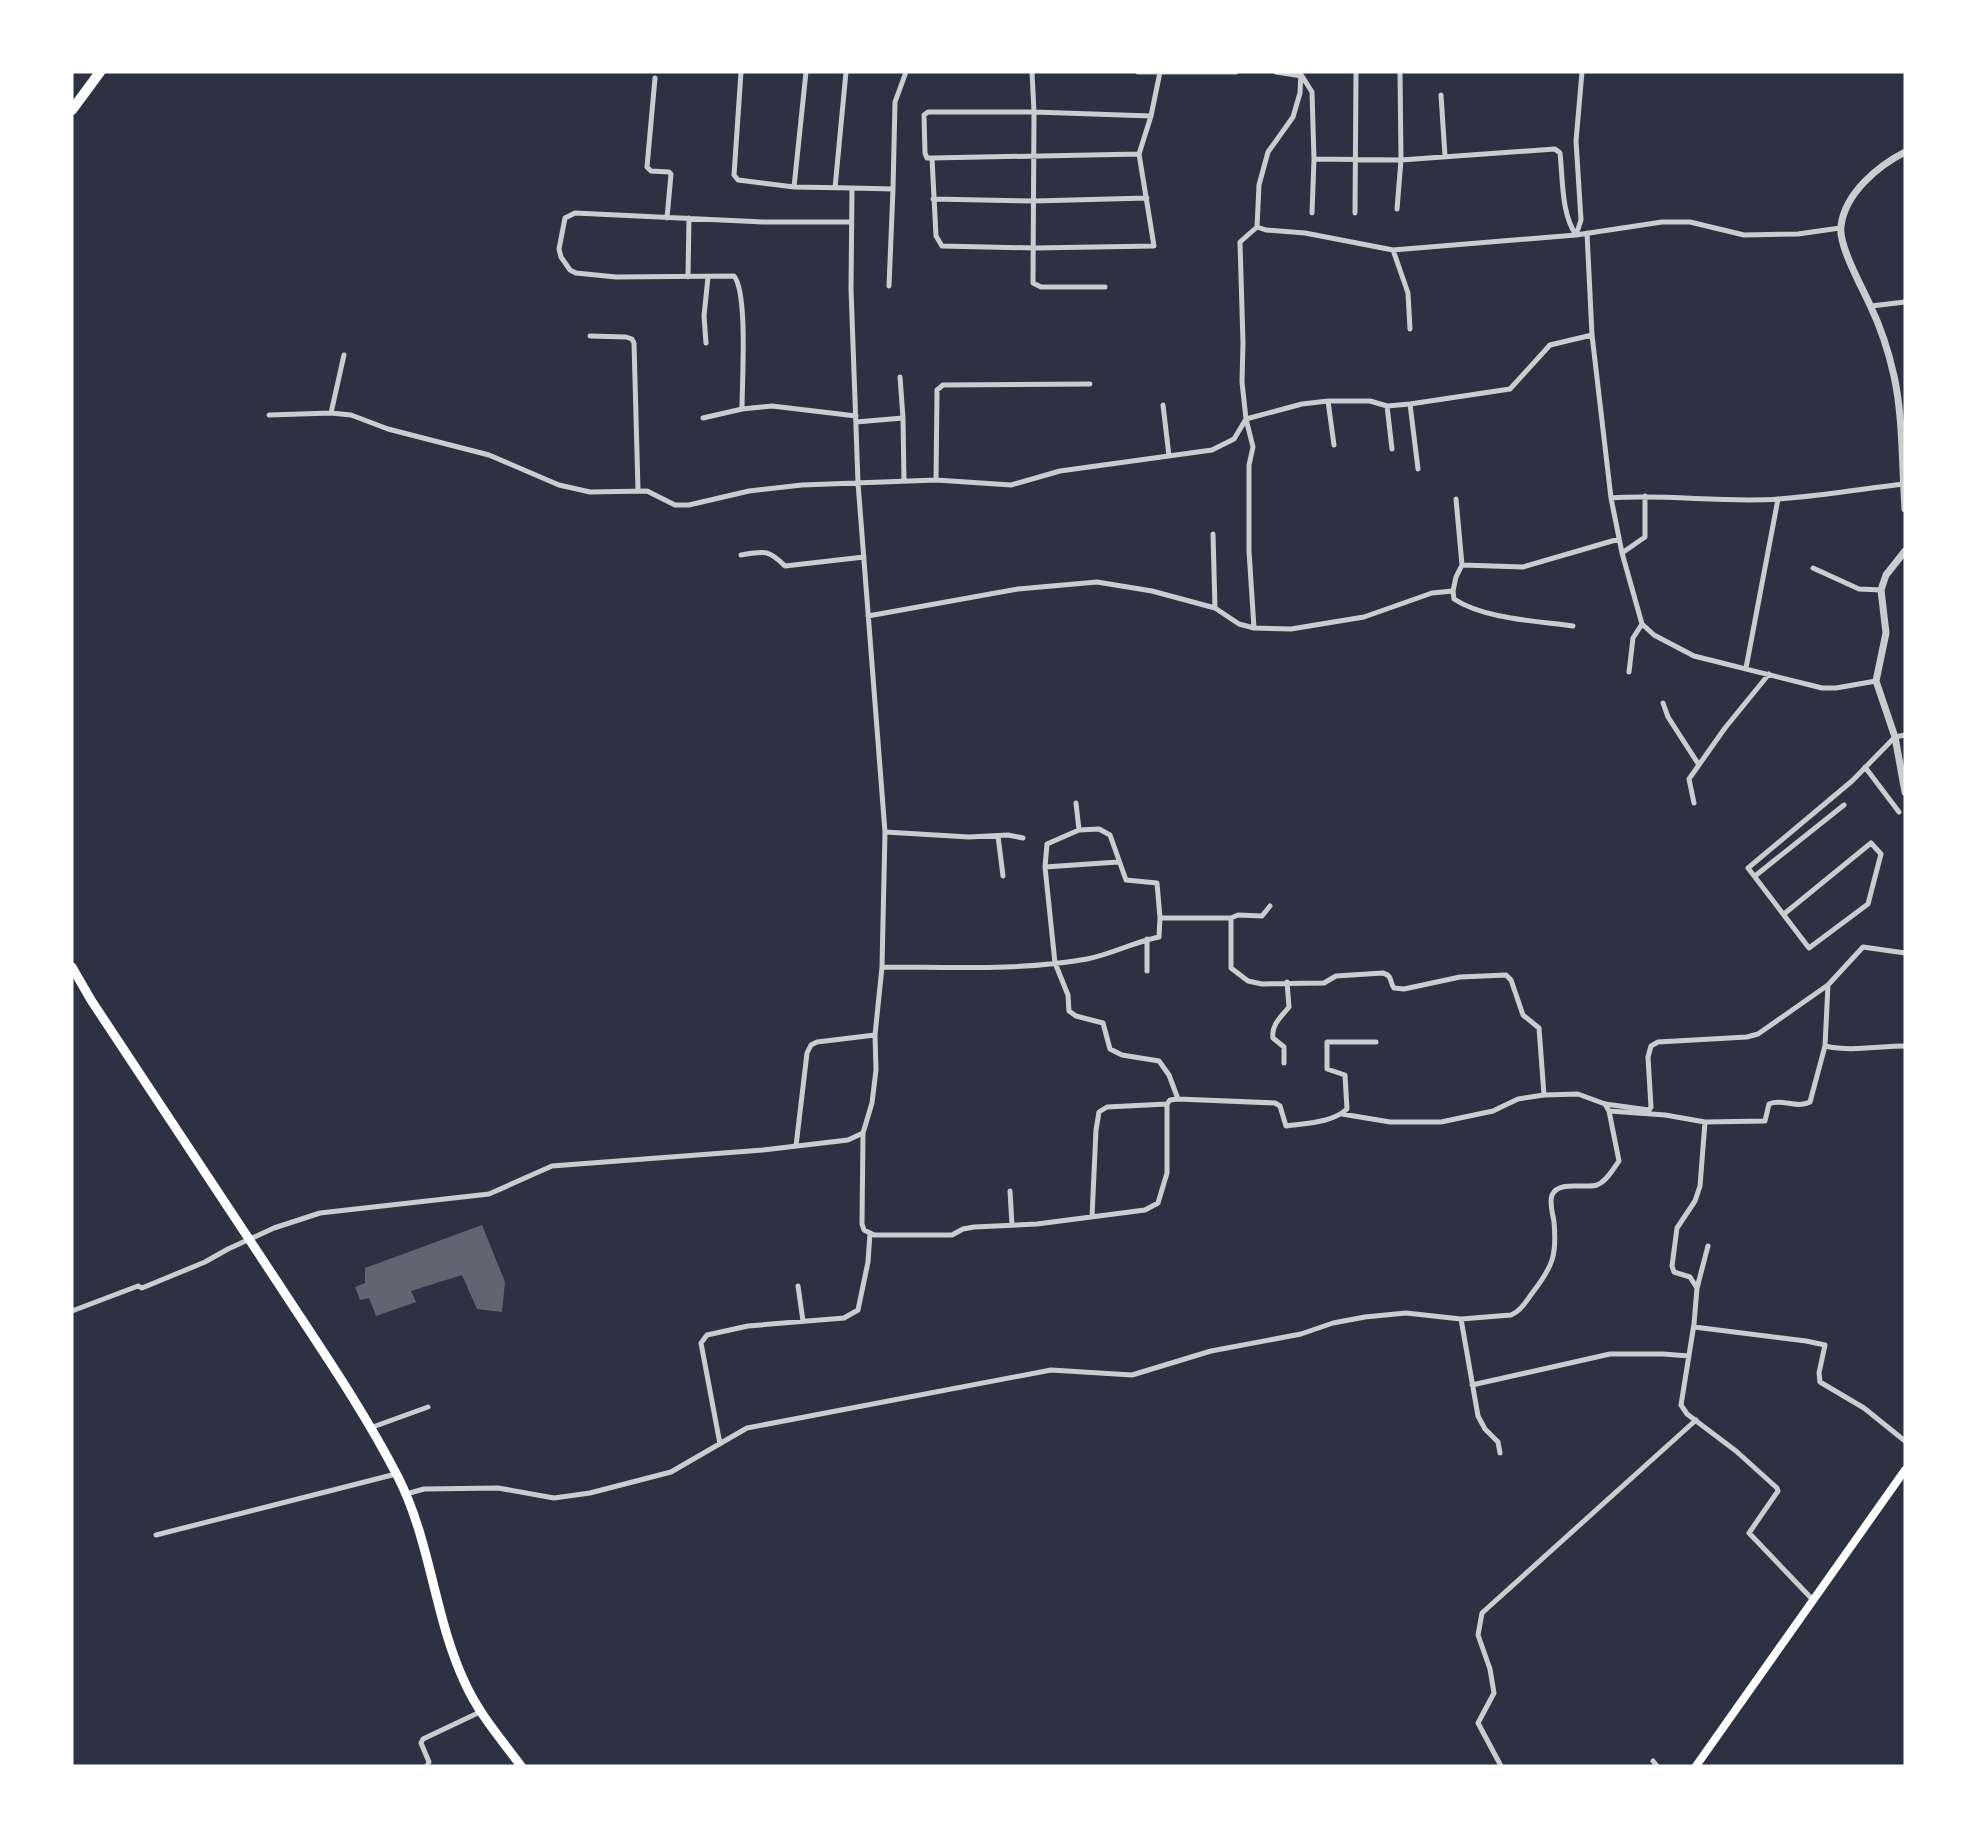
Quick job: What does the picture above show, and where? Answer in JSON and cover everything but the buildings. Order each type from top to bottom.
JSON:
[{"type":"highway","points":[[72,110],[100,72]]},
{"type":"main road","points":[[72,967],[90,1000]]},
{"type":"main road","points":[[72,977],[249,1240],[370,1428],[406,1494],[429,1561],[450,1643],[464,1682],[480,1712],[521,1766]]},
{"type":"main road","points":[[1696,1766],[1905,1470]]},
{"type":"street","points":[[741,72],[734,175],[738,180],[794,187],[893,189]]},
{"type":"street","points":[[794,187],[806,72]]},
{"type":"street","points":[[835,188],[846,72]]},
{"type":"street","points":[[889,286],[895,102],[906,72]]},
{"type":"street","points":[[1032,72],[1033,282],[1041,287],[1105,287]]},
{"type":"street","points":[[1138,72],[1236,72]]},
{"type":"street","points":[[932,158],[936,236],[942,246],[1154,246],[1139,154],[1151,116],[1160,72]]},
{"type":"street","points":[[1276,72],[1301,74]]},
{"type":"street","points":[[1354,213],[1356,72]]},
{"type":"street","points":[[1397,209],[1401,160],[1400,72]]},
{"type":"street","points":[[1576,235],[1581,220],[1576,141],[1582,72]]},
{"type":"street","points":[[1301,74],[1312,92],[1312,214]]},
{"type":"street","points":[[1254,628],[1249,551],[1249,464],[1253,447],[1246,419],[1242,382],[1240,242],[1257,227],[1259,185],[1268,152],[1293,117],[1300,93],[1301,74]]},
{"type":"street","points":[[655,78],[647,167],[651,171],[671,174],[667,218]]},
{"type":"street","points":[[1441,95],[1445,156]]},
{"type":"street","points":[[1139,154],[927,158],[924,115],[928,112],[1034,112],[1151,116]]},
{"type":"street","points":[[1314,159],[1401,160],[1555,149],[1560,153],[1566,209],[1571,228],[1576,235]]},
{"type":"street","points":[[1905,152],[1871,174],[1844,210],[1840,228],[1854,274],[1871,306],[1894,376],[1903,433],[1905,509]]},
{"type":"street","points":[[852,188],[851,289],[858,483],[886,832],[882,967],[875,1035],[874,1081],[872,1103],[863,1133],[864,1230],[874,1235],[952,1235],[974,1227],[1145,1210],[1158,1203],[1167,1173],[1167,1104]]},
{"type":"street","points":[[933,199],[1034,201],[1147,198]]},
{"type":"street","points":[[742,409],[741,303],[734,275],[616,277],[576,273],[570,270],[559,249],[565,218],[570,214],[763,222],[851,222]]},
{"type":"street","points":[[688,277],[690,218]]},
{"type":"street","points":[[1257,227],[1393,250],[1576,235],[1662,222],[1690,222],[1744,235],[1798,234],[1840,228]]},
{"type":"street","points":[[1587,233],[1592,335],[1611,498],[1622,552],[1642,624],[1654,635],[1694,656],[1822,688],[1876,681]]},
{"type":"street","points":[[1393,250],[1408,293],[1410,329]]},
{"type":"street","points":[[706,343],[704,316],[708,276]]},
{"type":"street","points":[[1871,306],[1905,302]]},
{"type":"street","points":[[269,415],[331,413],[365,419],[388,429],[489,455],[559,485],[590,492],[617,493],[638,490],[659,495],[669,504],[689,505],[749,491],[802,485],[936,480],[1011,485],[1060,471],[1212,450],[1234,439],[1246,419],[1302,404],[1370,401],[1387,406],[1510,389],[1550,345],[1592,335]]},
{"type":"street","points":[[590,336],[626,337],[634,343],[638,490]]},
{"type":"street","points":[[331,413],[344,355]]},
{"type":"street","points":[[900,377],[904,481]]},
{"type":"street","points":[[936,480],[937,390],[943,385],[1090,384]]},
{"type":"street","points":[[1328,401],[1334,445]]},
{"type":"street","points":[[1410,404],[1418,469]]},
{"type":"street","points":[[1163,405],[1169,456]]},
{"type":"street","points":[[702,418],[742,409],[772,406],[856,419],[903,418]]},
{"type":"street","points":[[1387,406],[1392,449]]},
{"type":"street","points":[[1611,498],[1645,496],[1677,499],[1778,499],[1903,484]]},
{"type":"street","points":[[1622,552],[1645,537],[1645,496]]},
{"type":"street","points":[[1455,499],[1462,565],[1455,577],[1454,599],[1464,605],[1513,618],[1573,626]]},
{"type":"street","points":[[1746,668],[1778,499]]},
{"type":"street","points":[[1213,534],[1215,608]]},
{"type":"street","points":[[1462,565],[1523,567],[1619,539]]},
{"type":"street","points":[[741,555],[765,551],[774,554],[785,566],[864,557]]},
{"type":"street","points":[[1905,551],[1886,575],[1881,590],[1886,633],[1876,681],[1895,737],[1905,792]]},
{"type":"street","points":[[1813,568],[1859,589],[1881,590]]},
{"type":"street","points":[[868,616],[1018,589],[1097,582],[1152,591],[1215,608],[1239,624],[1254,628],[1291,629],[1364,617],[1432,593],[1453,591]]},
{"type":"street","points":[[1629,672],[1633,638],[1642,624]]},
{"type":"street","points":[[1694,803],[1689,779],[1724,728],[1769,674]]},
{"type":"street","points":[[1663,703],[1672,724],[1699,765]]},
{"type":"street","points":[[1784,914],[1871,843],[1881,854],[1868,904],[1809,948],[1748,867],[1827,801],[1895,737],[1905,735]]},
{"type":"street","points":[[1865,767],[1899,812]]},
{"type":"street","points":[[1827,801],[1836,812]]},
{"type":"street","points":[[1076,803],[1080,830]]},
{"type":"street","points":[[1755,876],[1844,805]]},
{"type":"street","points":[[882,967],[998,968],[1055,963],[1117,952],[1147,939],[1159,937],[1157,883],[1126,880],[1110,835],[1099,829],[1080,830],[1047,844],[1045,867],[1055,963],[1068,995],[1069,1011],[1076,1016],[1103,1023],[1110,1049],[1122,1055],[1159,1061],[1169,1075],[1178,1099]]},
{"type":"street","points":[[886,832],[1023,838]]},
{"type":"street","points":[[998,836],[1003,876]]},
{"type":"street","points":[[1045,867],[1118,862]]},
{"type":"street","points":[[1160,918],[1262,916],[1270,906]]},
{"type":"street","points":[[1231,918],[1231,968],[1252,983],[1324,983],[1336,976],[1383,974],[1392,979],[1394,988],[1404,989],[1460,977],[1506,975],[1511,980],[1523,1015],[1539,1028],[1544,1095]]},
{"type":"street","points":[[1147,939],[1147,971]]},
{"type":"street","points":[[1092,1217],[1096,1130],[1099,1112],[1107,1107],[1167,1104],[1170,1100],[1178,1099],[1275,1103],[1280,1106],[1286,1126],[1313,1123],[1342,1114],[1406,1123],[1441,1122],[1493,1111],[1518,1099],[1544,1095],[1578,1094],[1605,1104],[1650,1109],[1648,1057],[1651,1046],[1658,1042],[1753,1037],[1828,985],[1863,947],[1905,953]]},
{"type":"street","points":[[1284,1063],[1284,1047],[1273,1038],[1272,1033],[1273,1027],[1289,1007],[1287,982]]},
{"type":"street","points":[[1609,1111],[1665,1115],[1705,1122],[1765,1121],[1769,1104],[1773,1101],[1805,1104],[1810,1101],[1825,1046],[1828,985]]},
{"type":"street","points":[[796,1146],[807,1053],[811,1045],[875,1035]]},
{"type":"street","points":[[1342,1114],[1347,1109],[1345,1076],[1327,1070],[1328,1042],[1377,1042]]},
{"type":"street","points":[[1825,1046],[1843,1050],[1905,1046]]},
{"type":"street","points":[[406,1494],[425,1489],[498,1488],[554,1498],[590,1493],[671,1472],[747,1428],[1051,1370],[1132,1375],[1211,1351],[1301,1334],[1333,1323],[1365,1317],[1406,1313],[1461,1319],[1504,1316],[1517,1312],[1549,1271],[1555,1257],[1551,1202],[1553,1192],[1560,1187],[1598,1184],[1610,1175],[1619,1161],[1609,1111],[1605,1104]]},
{"type":"street","points":[[1697,1288],[1690,1277],[1674,1272],[1672,1266],[1677,1228],[1695,1201],[1700,1186],[1705,1122]]},
{"type":"street","points":[[72,1311],[138,1286],[142,1288],[249,1240],[320,1213],[489,1194],[552,1166],[604,1164],[796,1146],[848,1140],[863,1133]]},
{"type":"street","points":[[1010,1191],[1012,1225]]},
{"type":"street","points":[[720,1444],[701,1343],[707,1335],[748,1326],[844,1318],[858,1310],[868,1262],[870,1233]]},
{"type":"street","points":[[1708,1246],[1697,1288],[1681,1405],[1687,1414],[1736,1451],[1777,1488],[1778,1491],[1749,1533],[1813,1600]]},
{"type":"street","points":[[798,1286],[803,1321]]},
{"type":"street","points":[[1461,1319],[1480,1423],[1498,1442],[1500,1453]]},
{"type":"street","points":[[1693,1327],[1825,1345],[1819,1382],[1864,1408],[1905,1441]]},
{"type":"street","points":[[1472,1385],[1610,1354],[1689,1356]]},
{"type":"street","points":[[370,1428],[428,1407]]},
{"type":"street","points":[[1501,1766],[1478,1723],[1494,1693],[1490,1669],[1478,1635],[1482,1613],[1696,1420]]},
{"type":"street","points":[[156,1535],[396,1474]]},
{"type":"street","points":[[427,1766],[429,1762],[421,1743],[423,1739],[480,1712]]}]
